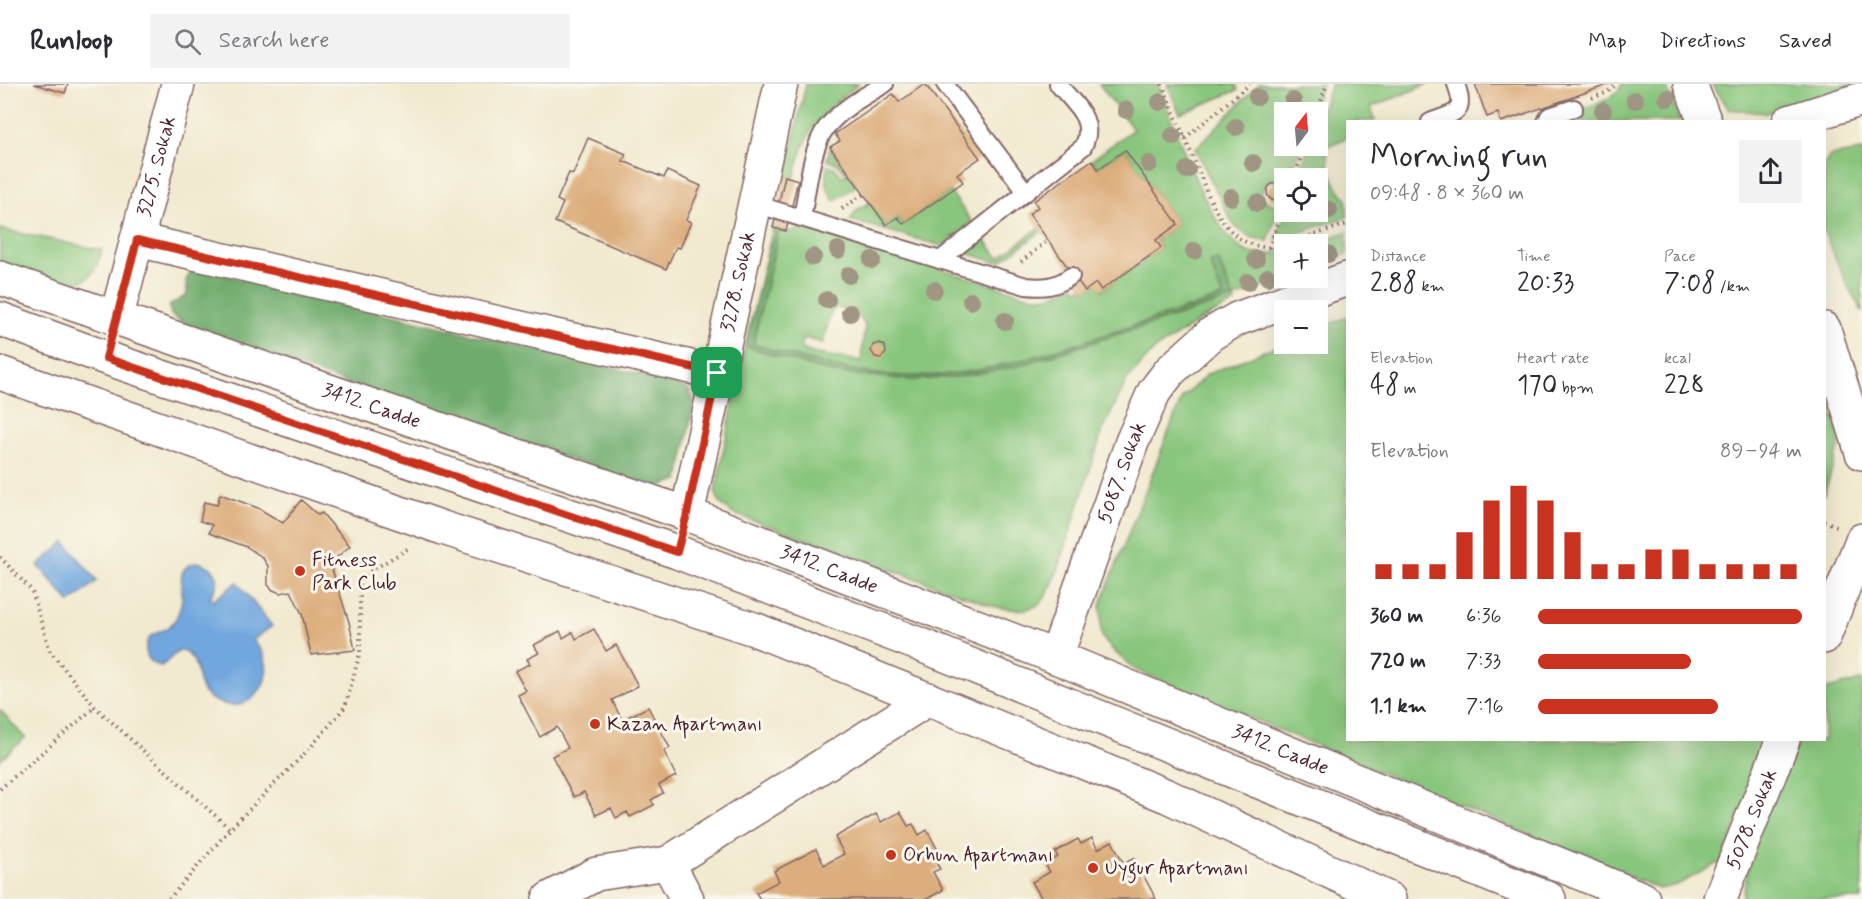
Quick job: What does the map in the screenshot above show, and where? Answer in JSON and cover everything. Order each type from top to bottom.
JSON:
[{"type":"street","name":"3275. Sokak","points":[[106,358],[178,84]]},
{"type":"street","name":"3278. Sokak","points":[[677,552],[781,84]]},
{"type":"street","points":[[1690,84],[1704,120]]},
{"type":"street","points":[[1795,120],[1862,99]]},
{"type":"street","points":[[137,240],[717,373]]},
{"type":"street","name":"3412. Cadde","points":[[0,278],[687,514],[1056,657],[1643,899]]},
{"type":"street","name":"5087. Sokak","points":[[1056,657],[1132,441],[1154,392],[1170,371],[1211,334],[1237,319],[1346,279]]},
{"type":"street","name":"3412. Cadde","points":[[0,319],[106,358],[677,552],[921,645],[1549,899]]},
{"type":"street","points":[[1826,335],[1862,453]]},
{"type":"street","points":[[0,373],[443,528],[754,629],[1167,796],[1389,899]]},
{"type":"street","points":[[1826,632],[1862,540]]},
{"type":"street","points":[[549,899],[596,874],[668,863],[928,699]]},
{"type":"street","name":"5078. Sokak","points":[[1720,899],[1783,741]]},
{"type":"street","points":[[668,863],[687,899]]},
{"type":"lane","points":[[802,218],[816,150],[825,130],[838,115],[885,84]]},
{"type":"lane","points":[[945,84],[1026,192]]},
{"type":"lane","points":[[940,260],[1083,147],[1088,138],[1089,127],[1058,84]]},
{"type":"lane","points":[[1435,120],[1460,108],[1462,101],[1456,84]]},
{"type":"lane","points":[[1547,120],[1549,116],[1574,108]]},
{"type":"lane","points":[[755,204],[1026,286],[1040,288],[1053,286],[1071,276]]},
{"type":"path","points":[[1162,84],[1212,202],[1223,220],[1233,233],[1247,243],[1262,248],[1274,247]]},
{"type":"path","points":[[1243,84],[1245,89]]},
{"type":"path","points":[[1185,138],[1250,84]]},
{"type":"path","points":[[1321,102],[1327,84]]},
{"type":"path","points":[[1269,248],[1278,222]]},
{"type":"path","points":[[1318,234],[1346,224]]},
{"type":"path","points":[[1001,278],[1048,240]]},
{"type":"path","points":[[169,899],[230,829],[310,748],[345,707],[360,653],[360,583],[369,572],[443,528]]},
{"type":"path","points":[[0,557],[32,591],[50,651],[94,707],[230,829]]},
{"type":"path","points":[[0,789],[94,707]]},
{"type":"green space","points":[[806,84],[859,84],[823,114],[809,134],[794,178],[785,176]]},
{"type":"green space","points":[[1099,84],[1158,84],[1205,199],[1231,239],[1244,250],[1253,254],[1274,254],[1274,283],[1234,298],[1235,302],[1155,349],[1127,380],[1102,432],[1058,570],[1043,600],[1037,605],[1021,610],[996,607],[732,513],[720,503],[715,492],[745,346],[830,372],[913,380],[956,377],[1014,367],[1233,298],[1218,260],[1210,263],[1223,297],[1024,360],[958,373],[914,376],[873,373],[812,362],[753,344],[779,229],[793,232],[802,227],[1033,297],[1054,295],[1074,285],[1077,290],[1082,287],[1085,291],[1096,283],[1102,290],[1161,248],[1156,240],[1178,224],[1125,150],[1098,169],[1092,160],[1133,129]],"holes":[[[836,307],[856,312],[865,325],[861,361],[816,354],[801,349],[804,338],[823,343],[830,315]]]},
{"type":"green space","points":[[1167,84],[1236,84],[1238,90],[1180,114]]},
{"type":"green space","points":[[1259,84],[1322,84],[1316,102],[1274,102],[1274,156],[1297,156],[1293,168],[1274,168],[1274,181],[1266,182],[1259,198],[1274,205],[1274,222],[1268,241],[1249,236],[1233,224],[1195,149]]},
{"type":"green space","points":[[1331,84],[1428,84],[1371,107],[1375,120],[1346,120],[1346,138],[1328,146],[1328,102],[1325,102]]},
{"type":"green space","points":[[1622,84],[1665,84],[1680,120],[1574,120],[1583,117],[1581,109],[1610,98]]},
{"type":"green space","points":[[1712,84],[1862,85],[1766,113],[1729,109]]},
{"type":"green space","points":[[830,147],[857,185],[834,201],[827,187],[827,165],[835,168],[842,177],[846,174],[838,164],[827,160]]},
{"type":"green space","points":[[1862,151],[1862,311],[1846,283],[1826,237],[1826,162],[1830,156]]},
{"type":"green space","points":[[1306,156],[1328,156],[1331,174],[1346,198],[1346,217],[1295,234],[1278,234],[1282,222],[1328,222],[1328,168],[1301,168]]},
{"type":"green space","points":[[950,191],[972,222],[942,246],[850,220],[857,210],[870,202],[886,225],[898,217],[903,224]]},
{"type":"green space","points":[[773,228],[779,229],[753,344],[812,362],[852,370],[893,375],[936,375],[980,370],[1045,353],[1223,297],[1210,263],[1218,260],[1233,298],[1014,367],[956,377],[913,380],[830,372],[745,346]]},
{"type":"green space","points":[[1039,228],[1042,231],[1001,261],[997,262],[965,253],[984,238],[999,258]]},
{"type":"green space","points":[[0,229],[102,250],[98,263],[87,278],[80,282],[63,282],[0,262]]},
{"type":"green space","points":[[1346,232],[1346,254],[1328,261],[1328,238]]},
{"type":"green space","points":[[193,268],[677,383],[688,390],[694,403],[679,480],[660,486],[645,485],[197,332],[171,315],[169,306],[187,295],[186,280]]},
{"type":"green space","points":[[1346,317],[1346,741],[1769,741],[1722,861],[1677,885],[1659,889],[1136,670],[1117,654],[1107,644],[1101,631],[1100,606],[1182,398],[1208,374],[1274,347],[1274,354],[1328,354],[1328,325]]},
{"type":"green space","points":[[1826,384],[1840,443],[1826,488]]},
{"type":"green space","points":[[1862,680],[1862,899],[1742,899],[1753,841],[1799,741],[1826,741],[1826,689]]},
{"type":"green space","points":[[0,710],[25,738],[0,760]]},
{"type":"water","points":[[65,542],[97,581],[70,603],[38,565]]},
{"type":"water","points":[[198,562],[211,568],[217,576],[217,586],[210,597],[213,601],[237,582],[272,626],[253,640],[264,657],[265,680],[257,694],[244,703],[228,705],[214,701],[205,694],[195,663],[181,650],[161,666],[152,662],[147,654],[146,647],[150,637],[169,627],[178,615],[182,597],[182,573],[190,565]]},
{"type":"building","points":[[34,84],[68,84],[65,93]]},
{"type":"building","points":[[925,84],[980,158],[957,174],[963,182],[903,224],[898,217],[886,225],[830,147],[840,141],[835,134],[893,94],[899,102]]},
{"type":"building","points":[[1475,84],[1610,84],[1507,120],[1500,120],[1498,113],[1487,117]]},
{"type":"building","points":[[588,138],[626,154],[623,161],[664,178],[667,171],[701,186],[686,220],[691,222],[680,248],[676,247],[666,269],[555,222],[563,203],[557,200],[569,173],[573,174]]},
{"type":"building","points":[[1125,150],[1178,224],[1156,240],[1161,248],[1101,290],[1096,283],[1085,291],[1029,214],[1038,207],[1034,201],[1092,160],[1098,169]]},
{"type":"building","points":[[785,176],[798,180],[786,231],[773,228]]},
{"type":"building","points":[[1274,184],[1274,200],[1267,192]]},
{"type":"building","points":[[879,343],[885,346],[886,353],[881,358],[875,357],[871,351],[873,345]]},
{"type":"building","name":"Fitness Park Club","points":[[220,494],[258,508],[283,523],[301,500],[318,515],[322,513],[350,546],[330,563],[349,622],[355,650],[311,655],[302,614],[291,591],[280,593],[273,590],[268,585],[268,566],[262,557],[247,547],[209,533],[212,525],[200,521],[204,502],[217,505]]},
{"type":"building","name":"Kazan Apartmanı","points":[[594,629],[606,651],[616,645],[638,686],[612,700],[622,720],[648,707],[670,748],[664,751],[676,776],[659,785],[663,793],[651,800],[654,805],[630,817],[627,812],[616,818],[611,808],[596,815],[584,792],[574,797],[552,756],[568,748],[557,727],[540,737],[518,695],[526,691],[515,671],[530,664],[527,659],[539,653],[534,645],[560,631],[563,638],[573,632],[576,639]]},
{"type":"building","name":"Orhun Apartmanı","points":[[900,812],[908,826],[913,824],[919,835],[927,830],[941,856],[934,859],[940,869],[933,872],[943,890],[927,899],[760,899],[756,893],[779,881],[774,871],[816,849],[824,865],[844,854],[835,837],[876,814],[881,822]]},
{"type":"building","name":"Uygur Apartmanı","points":[[1092,838],[1098,849],[1112,841],[1124,864],[1134,858],[1156,899],[1042,899],[1032,882],[1050,872],[1045,864],[1058,857],[1055,852],[1078,839],[1081,844]]},
{"type":"place","name":"Fitness Park Club","points":[[300,571]]},
{"type":"place","name":"Kazan Apartmanı","points":[[595,724]]},
{"type":"place","name":"Orhun Apartmanı","points":[[891,855]]},
{"type":"place","name":"Uygur Apartmanı","points":[[1093,868]]},
{"type":"route","points":[[137,240],[717,373],[677,552],[106,358],[137,240]]}]
